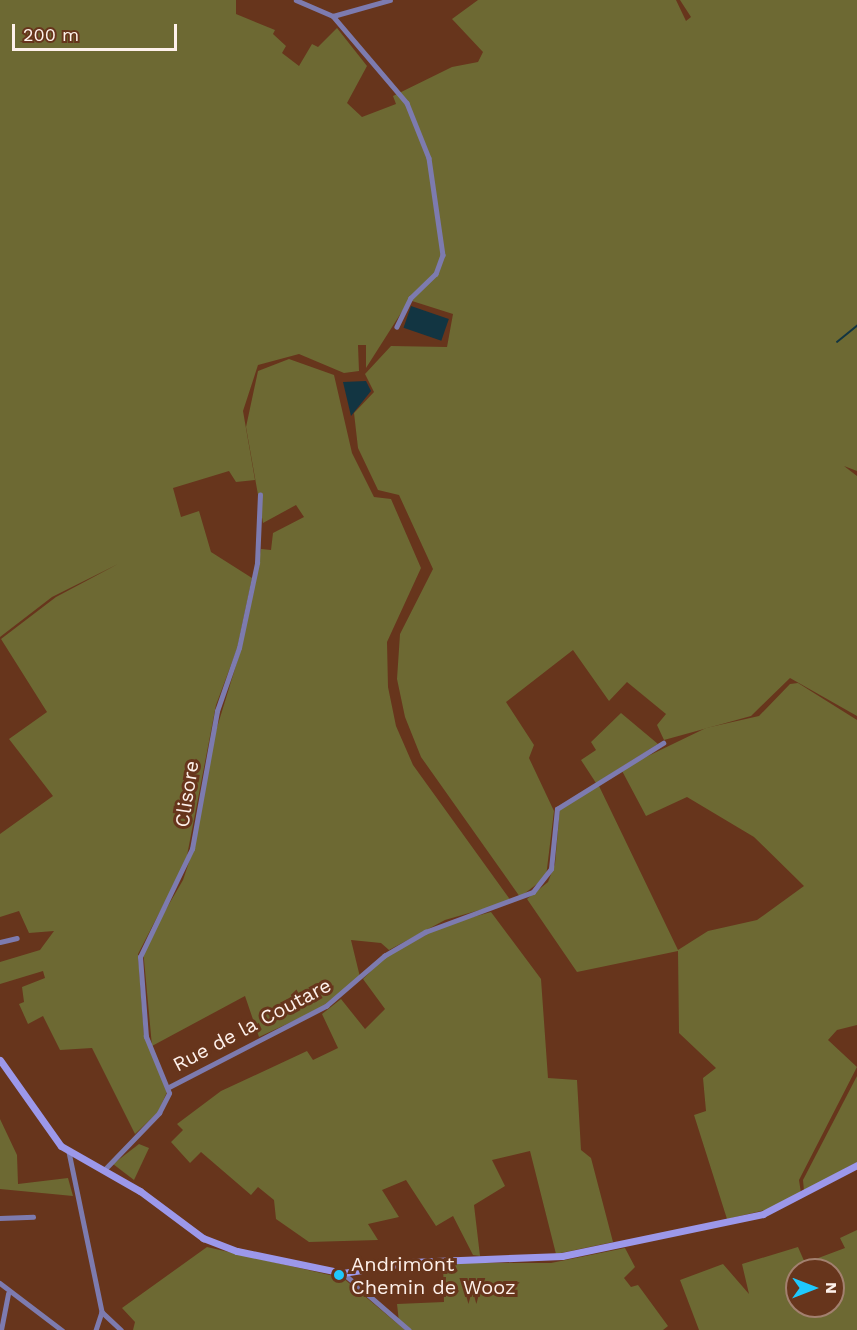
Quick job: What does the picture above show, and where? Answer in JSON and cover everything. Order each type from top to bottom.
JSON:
[{"type":"street","points":[[296,0],[333,16],[407,103],[429,158],[443,255],[436,274],[411,298],[397,327]]},
{"type":"street","points":[[333,16],[390,0]]},
{"type":"street","name":"Clisore","points":[[169,1087],[146,1037],[140,957],[192,849],[217,711],[239,648],[257,563],[260,495]]},
{"type":"street","name":"Rue de la Coutare","points":[[105,1169],[159,1113],[169,1087],[326,1006],[402,945],[450,920],[533,892],[551,869],[557,809],[663,744]]},
{"type":"street","points":[[0,942],[17,938]]},
{"type":"street","points":[[0,1060],[50,1136],[69,1152],[105,1169],[222,1248],[343,1273],[411,1262],[562,1256],[754,1216],[790,1204],[857,1165]]},
{"type":"street","points":[[69,1152],[102,1312],[96,1330]]},
{"type":"street","points":[[0,1218],[33,1217]]},
{"type":"street","points":[[343,1273],[409,1330]]},
{"type":"street","points":[[0,1283],[8,1294],[32,1305],[44,1321],[62,1330]]},
{"type":"street","points":[[1,1330],[8,1294]]},
{"type":"street","points":[[102,1312],[121,1330]]},
{"type":"shaded area","points":[[0,0],[236,0],[236,14],[275,30],[273,34],[286,46],[282,53],[299,66],[312,44],[318,47],[337,28],[367,66],[347,103],[362,117],[396,104],[393,96],[452,67],[478,62],[483,52],[452,19],[478,0],[676,0],[686,21],[691,17],[680,0],[857,0],[857,471],[844,466],[857,476],[857,716],[790,678],[751,716],[664,740],[657,725],[666,714],[627,682],[609,701],[573,650],[506,702],[534,745],[529,758],[554,811],[546,877],[520,897],[421,757],[405,717],[397,679],[400,634],[433,569],[399,495],[378,490],[358,448],[354,413],[374,392],[365,374],[391,346],[447,347],[453,314],[412,301],[415,297],[408,302],[366,368],[366,345],[358,345],[359,371],[344,373],[299,354],[258,365],[243,411],[255,480],[236,482],[229,471],[173,488],[181,517],[199,511],[211,552],[252,578],[237,649],[216,705],[186,861],[138,954],[144,1035],[167,1092],[158,1112],[135,1134],[92,1048],[60,1050],[43,1016],[28,1024],[19,1004],[24,1002],[22,987],[45,978],[43,971],[0,984],[0,962],[40,950],[54,931],[29,933],[19,911],[0,917],[0,834],[53,796],[9,739],[47,712],[1,639],[56,597],[118,564],[52,597],[0,637]]},
{"type":"shaded area","points":[[289,359],[334,375],[352,453],[374,497],[391,499],[421,568],[387,642],[388,687],[396,726],[413,765],[511,901],[445,920],[389,950],[381,943],[351,940],[360,977],[319,1009],[259,1037],[245,996],[152,1046],[143,949],[183,880],[195,844],[211,747],[241,649],[261,549],[271,550],[273,533],[304,517],[296,505],[263,523],[246,427],[258,371]]},
{"type":"shaded area","points":[[798,683],[857,720],[857,1025],[837,1030],[828,1040],[857,1067],[799,1180],[801,1193],[769,1209],[727,1219],[694,1115],[706,1111],[703,1078],[716,1068],[679,1033],[678,951],[577,972],[527,899],[548,882],[555,864],[560,807],[599,786],[678,950],[708,931],[757,920],[804,886],[754,837],[687,797],[646,816],[621,769],[706,728],[759,716],[790,684]]},
{"type":"shaded area","points":[[621,713],[658,744],[596,783],[581,760],[596,750],[591,742]]},
{"type":"shaded area","points":[[491,912],[541,979],[548,1078],[577,1080],[581,1150],[591,1158],[613,1242],[556,1254],[530,1151],[492,1160],[505,1186],[474,1205],[480,1256],[473,1255],[453,1216],[436,1226],[406,1180],[382,1190],[399,1217],[368,1224],[378,1240],[309,1242],[276,1219],[274,1200],[258,1187],[251,1195],[201,1152],[190,1163],[171,1142],[183,1130],[177,1124],[221,1091],[307,1051],[313,1060],[338,1048],[322,1014],[341,999],[365,1029],[385,1009],[363,979],[385,957],[444,925]]},
{"type":"shaded area","points":[[857,1076],[857,1162],[804,1191],[803,1180]]},
{"type":"shaded area","points":[[0,1119],[17,1155],[18,1184],[68,1178],[73,1196],[0,1189]]},
{"type":"shaded area","points":[[139,1144],[149,1148],[134,1180],[113,1164]]},
{"type":"shaded area","points":[[857,1230],[857,1330],[699,1330],[680,1280],[723,1264],[749,1294],[742,1264],[798,1247],[803,1258],[785,1258],[785,1318],[845,1318],[845,1258],[818,1258],[845,1248],[840,1238]]},
{"type":"shaded area","points":[[207,1247],[343,1278],[405,1330],[133,1330],[135,1322],[122,1308]]},
{"type":"shaded area","points":[[625,1248],[635,1267],[624,1278],[631,1287],[638,1285],[668,1326],[663,1330],[411,1330],[399,1322],[397,1304],[444,1302],[443,1263],[551,1263]]},
{"type":"water","points":[[411,306],[449,319],[441,341],[404,328]]},
{"type":"water","points":[[366,381],[371,391],[351,416],[343,382]]},
{"type":"waterway","points":[[837,342],[857,326]]},
{"type":"place","name":"Andrimont Chemin de Wooz","points":[[339,1275]]}]
